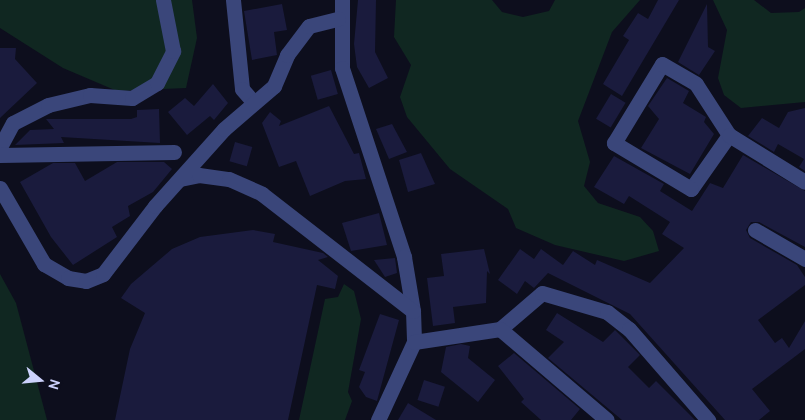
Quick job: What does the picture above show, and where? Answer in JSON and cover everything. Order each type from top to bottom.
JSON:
[{"type":"street","points":[[0,147],[12,123],[48,105],[90,94],[132,98],[157,84],[173,51],[163,0]]},
{"type":"street","points":[[233,0],[242,89],[254,103]]},
{"type":"street","points":[[342,0],[338,19],[342,68],[404,257],[413,311],[414,342],[378,420]]},
{"type":"street","points":[[0,188],[44,264],[68,278],[86,281],[103,274],[118,259],[180,179],[254,103],[274,86],[287,55],[309,26],[338,19]]},
{"type":"street","points":[[728,135],[691,189],[614,143],[662,64],[696,84],[728,135],[805,182]]},
{"type":"street","points":[[0,155],[174,152]]},
{"type":"street","points":[[180,179],[199,175],[229,179],[262,194],[413,311]]},
{"type":"street","points":[[755,230],[805,259]]},
{"type":"street","points":[[414,342],[500,328],[542,293],[607,312],[629,328],[708,420]]},
{"type":"street","points":[[500,328],[607,420]]},
{"type":"green space","points":[[0,0],[192,0],[197,38],[186,88],[117,91],[63,68],[0,28]]},
{"type":"green space","points":[[396,0],[492,0],[502,12],[523,17],[549,11],[555,0],[640,0],[612,32],[578,121],[590,162],[584,186],[598,203],[640,217],[653,231],[659,251],[624,261],[555,245],[516,228],[508,209],[450,169],[407,117],[400,97],[411,65],[394,37]]},
{"type":"green space","points":[[713,0],[754,0],[771,13],[799,12],[805,8],[805,102],[741,108],[724,95],[718,78],[727,30]]},
{"type":"green space","points":[[0,274],[16,303],[47,420],[0,420]]},
{"type":"green space","points":[[344,284],[354,291],[361,319],[348,392],[352,401],[345,420],[299,420],[325,299],[338,297]]},
{"type":"building","points":[[358,0],[376,0],[375,52],[388,78],[369,88],[357,67],[354,44]]},
{"type":"building","points":[[658,0],[679,0],[622,96],[603,84],[629,40],[623,36],[638,13],[648,19]]},
{"type":"building","points":[[282,4],[287,30],[274,32],[277,55],[252,60],[244,11]]},
{"type":"building","points":[[707,4],[708,47],[715,51],[699,75],[678,62]]},
{"type":"building","points":[[0,48],[16,48],[15,59],[37,83],[0,118]]},
{"type":"building","points":[[331,70],[338,94],[318,100],[311,76]]},
{"type":"building","points":[[667,78],[689,91],[683,103],[706,117],[704,122],[714,134],[690,174],[641,148],[659,119],[648,106]]},
{"type":"building","points":[[213,84],[228,103],[214,120],[210,116],[187,135],[168,112],[185,98],[194,106]]},
{"type":"building","points":[[611,94],[626,103],[611,128],[596,119]]},
{"type":"building","points":[[329,106],[354,154],[359,153],[366,179],[345,181],[310,196],[296,161],[279,167],[262,123],[270,112],[281,121],[279,126]]},
{"type":"building","points":[[805,108],[805,171],[799,167],[804,159],[778,144],[774,152],[748,136],[762,118],[779,128],[788,112]]},
{"type":"building","points":[[159,109],[160,143],[61,137],[64,143],[15,145],[30,130],[54,129],[46,119],[131,119],[137,117],[137,110]]},
{"type":"building","points":[[392,124],[407,152],[389,159],[376,129]]},
{"type":"building","points":[[235,142],[252,147],[247,166],[229,161]]},
{"type":"building","points":[[421,153],[435,184],[408,192],[399,160]]},
{"type":"building","points":[[743,155],[805,191],[805,247],[759,222],[751,222],[746,230],[750,238],[797,265],[805,277],[805,285],[758,320],[775,343],[782,338],[789,348],[805,321],[805,349],[752,389],[770,411],[759,420],[725,420],[630,314],[548,273],[534,288],[525,281],[517,294],[498,280],[520,249],[534,259],[541,249],[563,265],[573,251],[595,265],[597,260],[650,283],[684,248],[662,234],[670,222],[629,196],[624,204],[594,187],[614,156],[664,184],[660,191],[692,211],[710,183],[723,188]]},
{"type":"building","points":[[117,162],[164,162],[172,169],[153,192],[128,206],[130,216],[112,227],[117,237],[73,265],[51,237],[20,182],[53,163],[75,163],[85,181]]},
{"type":"building","points":[[379,213],[387,245],[351,251],[342,223]]},
{"type":"building","points":[[253,230],[275,234],[273,242],[323,253],[328,257],[318,260],[338,276],[335,289],[317,285],[288,420],[115,420],[130,349],[145,313],[121,298],[131,284],[172,249],[200,237]]},
{"type":"building","points":[[484,249],[490,274],[487,271],[486,303],[453,307],[455,323],[433,326],[427,278],[444,276],[441,254]]},
{"type":"building","points":[[395,258],[397,273],[385,277],[374,260]]},
{"type":"building","points":[[557,313],[603,342],[615,330],[640,355],[628,367],[649,388],[656,381],[695,420],[622,420],[548,358],[564,342],[546,330]]},
{"type":"building","points":[[380,314],[399,320],[377,401],[366,397],[359,387],[365,372],[359,370]]},
{"type":"building","points":[[461,344],[470,346],[468,358],[495,380],[478,402],[441,372],[446,347]]},
{"type":"building","points":[[514,353],[580,409],[571,420],[541,420],[521,402],[524,399],[498,366]]},
{"type":"building","points":[[424,380],[445,387],[438,407],[418,400]]},
{"type":"building","points":[[408,403],[436,420],[398,420]]}]
